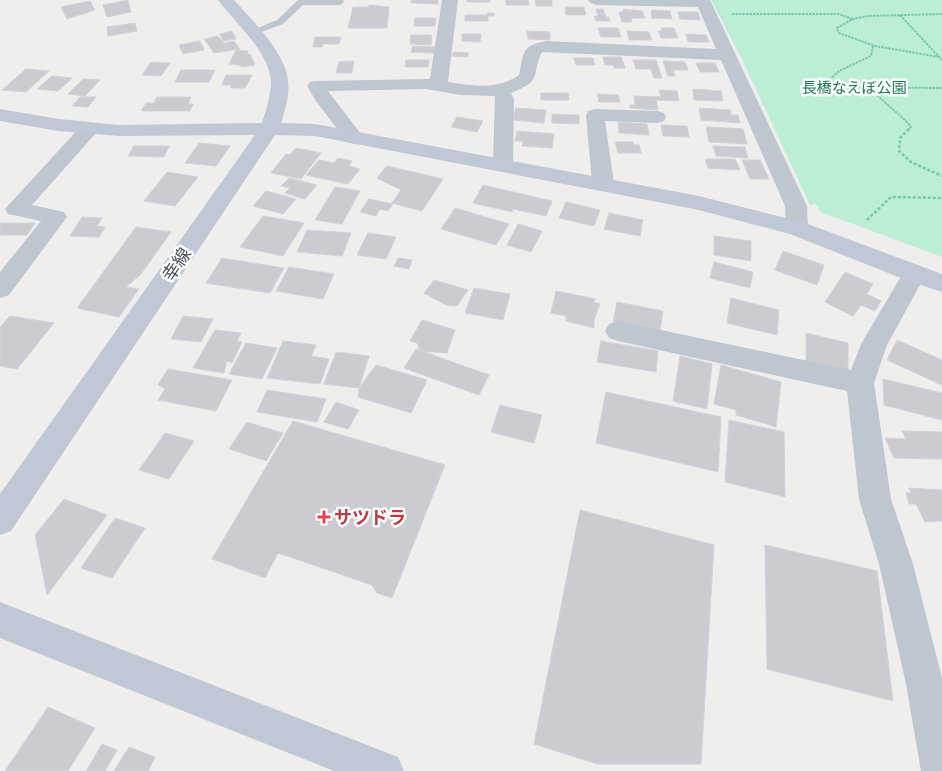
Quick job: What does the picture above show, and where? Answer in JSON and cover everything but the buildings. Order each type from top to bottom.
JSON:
[{"type":"street","name":"幸線","points":[[0,520],[270,127],[276,108],[279,79],[269,54],[226,0]]},
{"type":"street","points":[[438,87],[450,0]]},
{"type":"street","points":[[596,0],[704,6],[796,206],[797,228]]},
{"type":"street","points":[[354,138],[322,97],[316,86],[426,84],[469,90],[501,91],[516,85],[527,77],[532,53],[536,48],[546,46],[726,55]]},
{"type":"street","points":[[501,91],[505,99],[503,164]]},
{"type":"street","points":[[603,183],[595,115],[657,117]]},
{"type":"street","points":[[1,116],[89,129],[158,131],[270,127],[316,130],[603,183],[699,203],[797,228],[928,279],[874,344],[860,383],[875,499],[896,564],[925,684],[941,771]]},
{"type":"street","points":[[0,289],[56,217],[16,209],[89,129]]},
{"type":"street","points":[[618,332],[860,383]]},
{"type":"street","points":[[0,620],[384,771]]},
{"type":"lane","points":[[253,32],[280,22],[301,2],[340,2]]},
{"type":"path","points":[[704,6],[839,14],[853,19]]},
{"type":"path","points":[[899,14],[942,60]]},
{"type":"path","points":[[939,57],[873,46],[839,34],[837,28],[853,19],[868,16],[942,14]]},
{"type":"path","points":[[873,46],[871,56],[839,71],[826,83],[830,87],[942,88]]},
{"type":"path","points":[[868,87],[884,103],[905,119],[911,128],[900,138],[899,151],[911,162],[942,176]]},
{"type":"path","points":[[867,220],[891,197],[942,198]]},
{"type":"green space","name":"長橋なえぼ公園","points":[[711,0],[942,0],[942,257],[821,212],[816,204],[810,205],[744,63]]},
{"type":"place","name":"サツドラ","points":[[324,517]]}]
